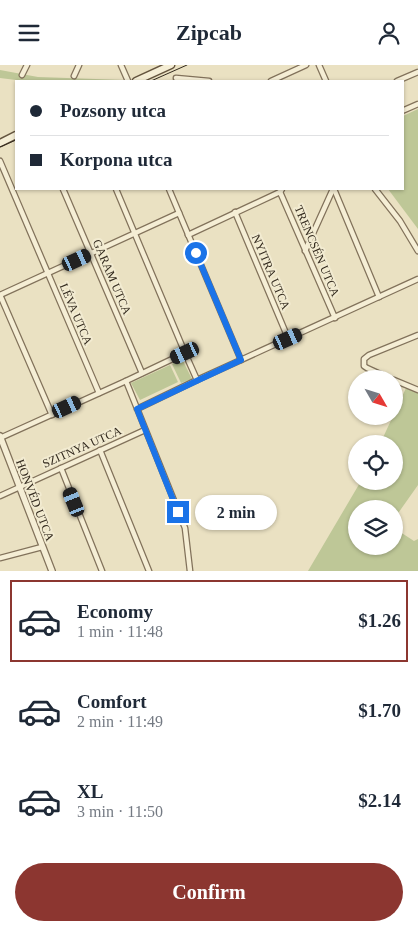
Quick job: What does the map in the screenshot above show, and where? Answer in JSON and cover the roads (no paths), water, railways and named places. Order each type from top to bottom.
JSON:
[{"type":"main road","points":[[138,80],[171,65]]},
{"type":"main road","points":[[0,143],[15,136]]},
{"type":"street","points":[[22,75],[27,65]]},
{"type":"street","points":[[74,76],[79,65]]},
{"type":"street","points":[[121,65],[128,80]]},
{"type":"street","points":[[273,80],[306,65]]},
{"type":"street","points":[[319,65],[326,80]]},
{"type":"street","points":[[399,80],[418,72]]},
{"type":"street","points":[[176,78],[198,80]]},
{"type":"street","points":[[404,110],[418,105]]},
{"type":"street","name":"LÉVA UTCA","points":[[0,161],[99,393]]},
{"type":"street","name":"GARAM UTCA","points":[[64,190],[142,373]]},
{"type":"street","points":[[116,190],[197,380]]},
{"type":"street","points":[[168,190],[241,360]]},
{"type":"street","points":[[304,251],[334,190]]},
{"type":"street","points":[[334,190],[379,297]]},
{"type":"street","points":[[376,190],[400,221],[418,251]]},
{"type":"street","points":[[188,235],[281,191]]},
{"type":"street","name":"TRENCSÉN UTCA","points":[[281,191],[304,251],[335,318]]},
{"type":"street","name":"NYITRA UTCA","points":[[235,212],[288,339]]},
{"type":"street","points":[[52,415],[0,295],[179,213]]},
{"type":"street","points":[[137,409],[418,279]]},
{"type":"street","points":[[372,370],[364,365],[364,359],[369,355],[418,335]]},
{"type":"street","points":[[0,437],[185,353]]},
{"type":"street","points":[[126,381],[184,529],[190,571]]},
{"type":"street","points":[[403,384],[418,390]]},
{"type":"street","name":"SZITNYA UTCA","points":[[0,495],[145,430]]},
{"type":"street","name":"HONVÉD UTCA","points":[[0,437],[52,571]]},
{"type":"street","points":[[100,450],[149,571]]},
{"type":"street","points":[[61,468],[102,571]]},
{"type":"street","points":[[0,558],[42,547]]},
{"type":"tram line","points":[[153,80],[187,65]]},
{"type":"tram line","points":[[0,147],[15,140]]}]
